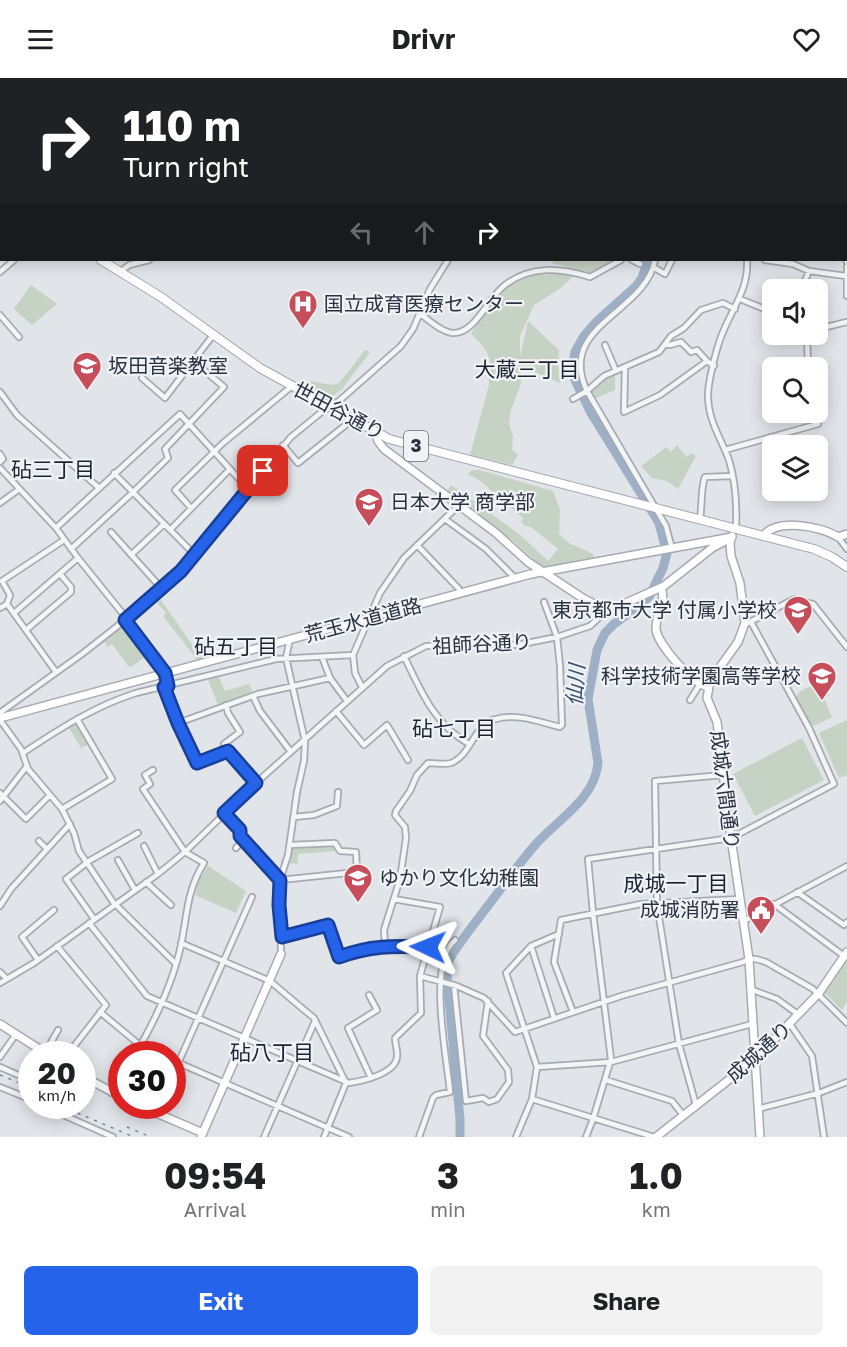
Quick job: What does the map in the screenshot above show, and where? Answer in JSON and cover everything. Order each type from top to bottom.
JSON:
[{"type":"main road","name":"世田谷通り","points":[[103,261],[160,297],[260,368],[376,433],[395,441],[814,549],[847,567]]},
{"type":"street","points":[[0,272],[13,261]]},
{"type":"street","points":[[120,272],[129,265],[145,261]]},
{"type":"street","points":[[176,964],[115,904],[79,851],[62,809],[27,766],[23,753],[0,718],[2,712],[126,619],[162,589],[195,555],[291,436],[345,396],[395,353],[413,329],[430,289],[447,261]]},
{"type":"street","points":[[420,314],[441,330],[450,333],[464,331],[471,326],[506,284],[521,276],[530,272],[555,269],[568,270],[590,277],[619,261]]},
{"type":"street","points":[[634,261],[640,264]]},
{"type":"street","points":[[655,261],[645,285],[596,330],[586,343],[581,369],[587,391],[666,526],[671,549],[711,545],[732,537]]},
{"type":"street","points":[[653,267],[665,274],[672,261]]},
{"type":"street","points":[[586,1137],[611,1062],[588,859],[730,838],[834,784],[809,728],[748,623],[740,583],[731,556],[732,537],[736,528],[736,495],[725,450],[714,428],[708,394],[722,333],[740,298],[747,276],[747,261]]},
{"type":"street","points":[[772,261],[793,264],[810,271],[846,276]]},
{"type":"street","points":[[847,262],[847,296]]},
{"type":"street","points":[[806,279],[810,271]]},
{"type":"street","points":[[740,298],[762,308]]},
{"type":"street","points":[[574,398],[587,391],[596,381],[659,352],[671,336],[684,328],[701,310],[723,303],[735,309]]},
{"type":"street","points":[[0,315],[19,337]]},
{"type":"street","points":[[828,327],[847,322]]},
{"type":"street","points":[[142,378],[165,398],[215,335]]},
{"type":"street","points":[[665,344],[681,342],[692,352],[697,350],[714,366]]},
{"type":"street","points":[[605,345],[616,371]]},
{"type":"street","points":[[70,549],[133,493],[168,458],[165,449],[224,387],[193,361]]},
{"type":"street","points":[[625,367],[624,412],[660,395],[707,361]]},
{"type":"street","points":[[191,508],[175,490],[213,451],[293,386]]},
{"type":"street","points":[[0,392],[17,415],[99,488]]},
{"type":"street","points":[[56,528],[180,414],[249,490]]},
{"type":"street","points":[[283,445],[298,463],[352,420]]},
{"type":"street","points":[[725,450],[818,423]]},
{"type":"street","points":[[376,433],[381,445],[389,453],[496,533],[541,572],[590,603],[609,608]]},
{"type":"street","points":[[389,453],[389,444],[395,441]]},
{"type":"street","points":[[0,454],[3,459],[0,462]]},
{"type":"street","points":[[0,468],[18,490],[56,528],[165,673],[166,686],[178,723],[197,763],[228,751]]},
{"type":"street","points":[[170,530],[230,470]]},
{"type":"street","points":[[114,473],[195,555]]},
{"type":"street","points":[[700,519],[703,504],[702,482],[705,477],[733,476]]},
{"type":"street","points":[[0,503],[18,490]]},
{"type":"street","points":[[362,687],[355,672],[353,655],[368,618],[388,581],[404,558],[459,505]]},
{"type":"street","points":[[445,519],[486,549],[514,578]]},
{"type":"street","points":[[131,555],[164,524]]},
{"type":"street","points":[[763,536],[766,532],[779,528],[808,526],[829,531],[838,537],[847,549]]},
{"type":"street","points":[[111,532],[162,589]]},
{"type":"street","points":[[838,537],[847,534]]},
{"type":"street","points":[[0,608],[7,604],[10,595],[2,581],[64,540]]},
{"type":"street","points":[[417,545],[460,593]]},
{"type":"street","points":[[711,545],[659,589],[663,595],[656,624],[658,637],[678,663],[700,684],[708,687],[712,677],[738,642],[748,623],[794,600],[813,604],[847,647]]},
{"type":"street","name":"荒玉水道道路","points":[[0,718],[514,578],[671,549]]},
{"type":"street","points":[[14,613],[78,558]]},
{"type":"street","points":[[26,630],[71,592],[71,587],[60,574]]},
{"type":"street","name":"祖師谷通り","points":[[0,983],[38,960],[185,852],[256,783],[387,666],[426,646],[517,645],[556,637],[590,626],[609,608],[659,589]]},
{"type":"street","points":[[385,946],[384,930],[400,879],[406,838],[405,827],[395,815],[424,766],[450,763],[459,759],[485,724],[498,718],[520,717],[560,727],[562,725],[560,666],[556,637],[544,602]]},
{"type":"street","points":[[7,604],[56,672]]},
{"type":"street","points":[[174,1119],[203,1136],[281,954],[280,880],[290,844],[304,761],[305,741],[286,658],[290,639]]},
{"type":"street","points":[[23,753],[77,719],[120,699],[286,658],[353,655]]},
{"type":"street","points":[[404,656],[434,714],[449,731],[469,744]]},
{"type":"street","points":[[322,657],[330,678],[347,700]]},
{"type":"street","points":[[178,723],[253,696],[330,678]]},
{"type":"street","points":[[690,700],[700,684]]},
{"type":"street","name":"成城六間通り","points":[[708,687],[709,703],[717,722],[730,838],[749,959],[760,1137]]},
{"type":"street","points":[[253,696],[260,711],[291,752]]},
{"type":"street","points":[[226,705],[228,713],[240,732],[224,744],[256,783]]},
{"type":"street","points":[[336,711],[364,745],[387,725],[408,760]]},
{"type":"street","points":[[62,809],[112,779],[77,719]]},
{"type":"street","points":[[0,801],[2,794],[27,766]]},
{"type":"street","points":[[144,1041],[176,964],[191,886],[204,863],[185,852],[143,789],[150,784],[145,775],[153,770]]},
{"type":"street","points":[[696,1105],[679,1044],[657,904],[654,849],[655,781],[723,775]]},
{"type":"street","points":[[294,817],[314,815],[337,806],[338,792]]},
{"type":"street","points":[[2,794],[26,819],[50,795]]},
{"type":"street","points":[[224,813],[240,830],[243,840],[280,880]]},
{"type":"street","points":[[0,906],[6,896],[70,824]]},
{"type":"street","points":[[94,919],[66,879],[87,863],[138,833]]},
{"type":"street","points":[[236,848],[243,840]]},
{"type":"street","points":[[39,841],[47,849]]},
{"type":"street","points":[[280,880],[357,872],[356,852],[340,851],[334,843],[290,844]]},
{"type":"street","points":[[144,846],[158,874]]},
{"type":"street","points":[[118,861],[135,890]]},
{"type":"street","points":[[744,921],[847,866]]},
{"type":"street","points":[[146,882],[171,905]]},
{"type":"street","points":[[0,890],[6,896]]},
{"type":"street","points":[[797,892],[844,926],[847,922]]},
{"type":"street","points":[[186,1046],[252,897]]},
{"type":"street","points":[[89,923],[147,996],[346,1083],[371,1078],[386,1071],[396,1061],[395,1038],[421,1013],[420,976],[440,907],[394,899]]},
{"type":"street","points":[[573,1012],[554,962],[561,920],[641,904],[740,899]]},
{"type":"street","points":[[774,904],[846,954]]},
{"type":"street","points":[[38,960],[22,937],[54,910]]},
{"type":"street","points":[[282,937],[328,925],[339,957],[363,949],[385,946],[428,947]]},
{"type":"street","points":[[516,1137],[532,1099],[537,1067],[506,973],[531,946],[559,934]]},
{"type":"street","points":[[419,1137],[433,1098],[436,1095],[450,1092],[441,981],[444,957],[454,940]]},
{"type":"street","points":[[181,943],[270,981],[315,1021],[346,1083],[324,1137]]},
{"type":"street","points":[[57,946],[106,1005],[78,1041]]},
{"type":"street","points":[[531,946],[554,1018]]},
{"type":"street","name":"成城通り","points":[[655,1137],[754,1060],[819,993],[846,954]]},
{"type":"street","points":[[420,976],[452,985],[488,1001],[514,1031],[604,1001],[756,958],[819,993],[847,1023]]},
{"type":"street","points":[[0,972],[7,980]]},
{"type":"street","points":[[452,985],[466,1101],[483,1098],[489,1102],[497,1099],[509,1082],[508,1070],[483,1036],[488,1001]]},
{"type":"street","points":[[750,989],[777,999],[799,1015]]},
{"type":"street","points":[[369,995],[377,1010],[348,1028],[371,1078]]},
{"type":"street","points":[[100,1012],[135,1041]]},
{"type":"street","points":[[264,1137],[315,1021]]},
{"type":"street","points":[[0,1024],[26,1041]]},
{"type":"street","points":[[537,1067],[611,1062],[752,1024]]},
{"type":"street","points":[[790,1024],[812,1056],[824,1137]]},
{"type":"street","points":[[52,1041],[58,1030]]},
{"type":"street","points":[[0,1057],[16,1034]]},
{"type":"street","points":[[186,1066],[349,1137]]},
{"type":"street","points":[[0,1067],[18,1075]]},
{"type":"street","points":[[606,1080],[672,1101],[683,1115]]},
{"type":"street","points":[[757,1109],[819,1093],[847,1082]]},
{"type":"street","points":[[0,1087],[18,1095]]},
{"type":"street","points":[[532,1099],[655,1137]]},
{"type":"street","points":[[75,1119],[113,1137]]},
{"type":"green space","points":[[553,261],[615,261],[591,273],[552,263]]},
{"type":"green space","points":[[559,274],[573,276],[561,288],[534,305],[520,336],[520,357],[528,321],[559,350],[560,383],[520,366],[521,384],[511,410],[509,424],[513,436],[512,450],[518,455],[512,465],[470,455],[489,385],[491,366],[484,348],[471,334],[496,299],[512,285],[531,276]]},
{"type":"green space","points":[[31,285],[57,304],[32,325],[14,309]]},
{"type":"green space","points":[[365,350],[370,352],[342,389],[330,398],[308,386],[310,381],[332,385],[339,383]]},
{"type":"green space","points":[[615,376],[615,390],[594,399],[590,391],[597,383]]},
{"type":"green space","points":[[677,445],[687,457],[691,453],[696,456],[678,489],[667,481],[652,478],[641,466],[666,447],[671,452]]},
{"type":"green space","points":[[472,470],[480,470],[553,491],[560,509],[559,534],[569,543],[593,554],[594,560],[544,569],[512,540],[447,492],[451,485],[519,534],[548,561],[558,549],[531,527],[525,526],[521,522],[523,518],[479,480],[468,474]]},
{"type":"green space","points":[[158,596],[203,660],[198,661],[163,616],[166,613],[154,599]]},
{"type":"green space","points":[[124,623],[149,654],[131,667],[112,644],[108,647],[103,640]]},
{"type":"green space","points":[[218,675],[225,691],[249,684],[253,693],[218,705],[207,677]]},
{"type":"green space","points":[[819,682],[826,687],[829,695],[824,698],[832,717],[811,725],[796,698],[799,692]]},
{"type":"green space","points":[[847,720],[847,775],[839,778],[819,733]]},
{"type":"green space","points":[[77,722],[90,744],[81,748],[69,728]]},
{"type":"green space","points":[[802,738],[824,780],[755,816],[733,774]]},
{"type":"green space","points":[[334,845],[337,851],[298,854],[297,864],[289,863],[292,849]]},
{"type":"green space","points":[[208,866],[246,891],[236,913],[195,895],[199,880]]},
{"type":"green space","points":[[847,959],[847,1001],[842,1010],[825,993]]},
{"type":"waterway","name":"仙川","points":[[460,1137],[447,978],[449,960],[528,853],[574,808],[590,787],[598,763],[588,699],[597,650],[605,633],[649,597],[663,568],[667,553],[659,523],[591,413],[574,378],[573,363],[575,352],[584,336],[597,321],[636,286],[642,278],[648,261]]},
{"type":"railway","points":[[0,1075],[18,1082]]},
{"type":"railway","points":[[92,1119],[134,1137]]},
{"type":"railway","points":[[127,1127],[151,1137]]},
{"type":"place","name":"国立成育医療センター","points":[[303,330]]},
{"type":"place","name":"坂田音楽教室","points":[[87,392]]},
{"type":"place","name":"日本大学 商学部","points":[[369,528]]},
{"type":"place","name":"東京都市大学 付属小学校","points":[[798,636]]},
{"type":"place","name":"科学技術学園高等学校","points":[[822,702]]},
{"type":"place","name":"ゆかり文化幼稚園","points":[[358,904]]},
{"type":"place","name":"成城消防署","points":[[761,936]]},
{"type":"district","name":"大蔵三丁目","points":[[527,370]]},
{"type":"district","name":"砧三丁目","points":[[53,470]]},
{"type":"district","name":"砧五丁目","points":[[236,647]]},
{"type":"district","name":"砧七丁目","points":[[454,729]]},
{"type":"district","name":"成城一丁目","points":[[676,884]]},
{"type":"district","name":"砧八丁目","points":[[272,1053]]},
{"type":"route","points":[[263,471],[181,571],[125,620],[165,673],[168,686],[164,687],[197,763],[228,751],[256,783],[224,813],[240,830],[240,836],[280,880],[279,905],[282,937],[328,925],[339,957],[363,949],[385,946],[428,947]]}]
